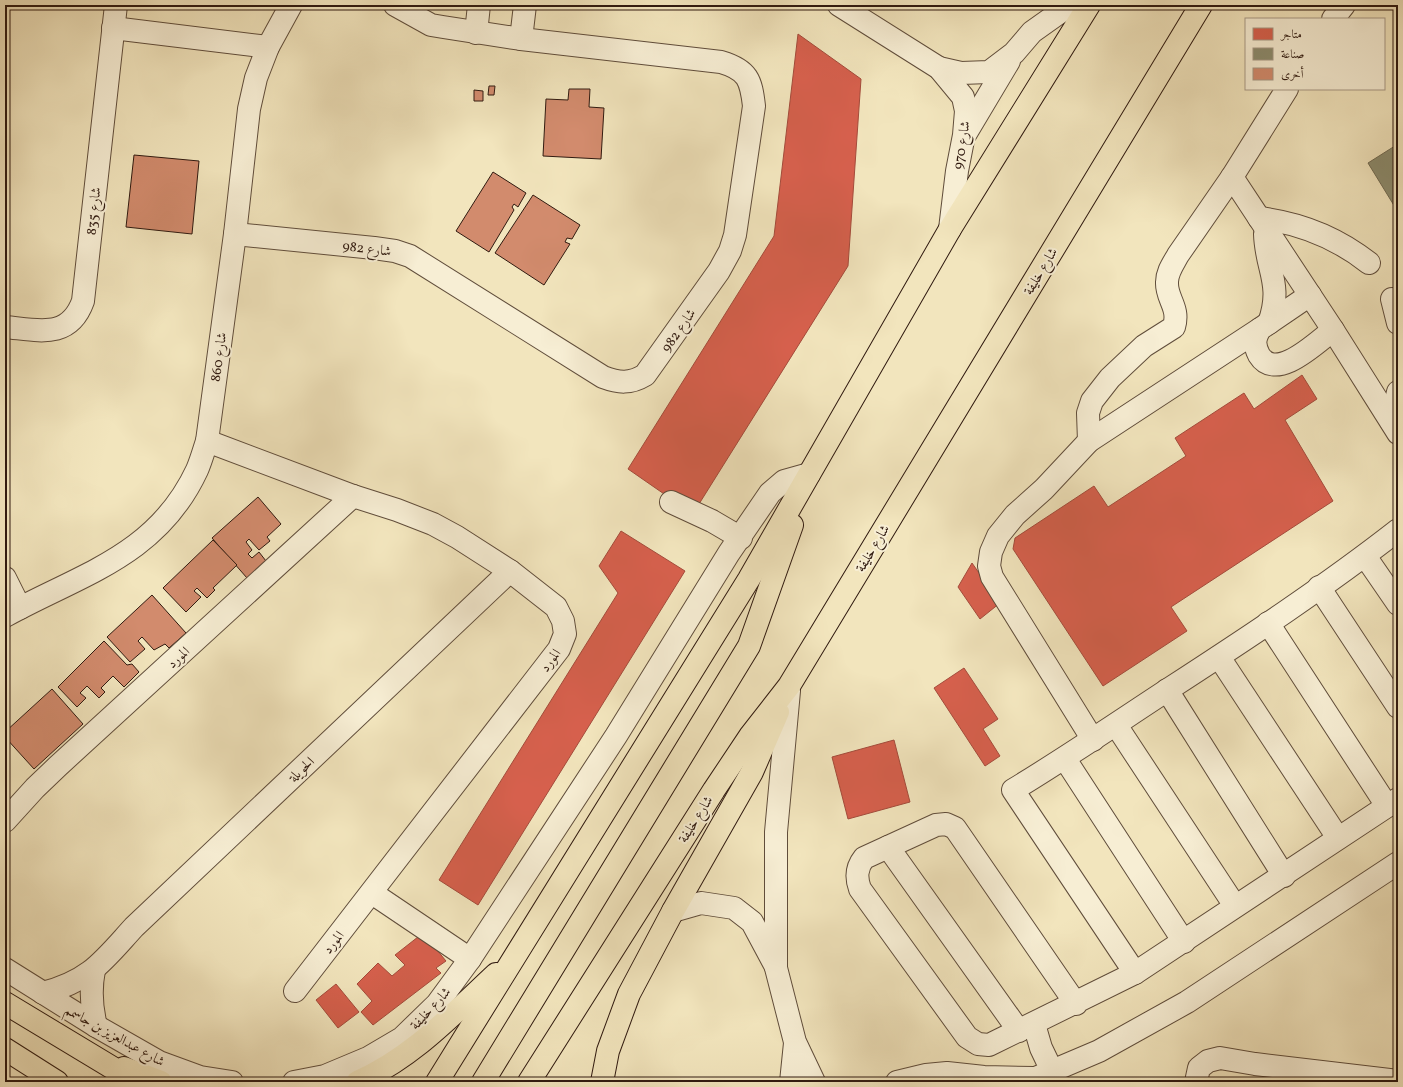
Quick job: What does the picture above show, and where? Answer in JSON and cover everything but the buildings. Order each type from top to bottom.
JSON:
[{"type":"main road","points":[[437,1082],[749,579],[950,229],[1090,5]]},
{"type":"main road","name":"شارع خليفة","points":[[529,1082],[714,790],[750,736],[789,686],[1201,5]]},
{"type":"main road","points":[[484,1082],[749,646],[810,474]]},
{"type":"main road","points":[[602,1082],[608,1051],[629,994],[673,911],[752,772],[789,686]]},
{"type":"main road","points":[[357,1082],[368,1077],[425,1040],[517,954]]},
{"type":"main road","name":"شارع عبدالعزيز بن جاسمم","points":[[5,1003],[136,1082]]},
{"type":"main road","points":[[5,1049],[57,1082]]},
{"type":"main road","points":[[84,1051],[160,1082]]},
{"type":"street","name":"شارع 835","points":[[5,327],[55,330],[70,323],[78,313],[83,301],[116,5]]},
{"type":"street","name":"شارع 860","points":[[12,612],[97,571],[141,542],[166,519],[185,492],[198,469],[207,441],[235,234],[249,109],[256,78],[268,47],[291,5]]},
{"type":"street","name":"شارع 982","points":[[235,234],[374,248],[405,254],[424,264],[603,377],[615,382],[626,383],[637,380],[645,375],[719,271],[730,251],[735,235],[754,106],[752,86],[746,74],[736,67],[721,62],[476,33],[431,24],[395,5]]},
{"type":"street","points":[[476,33],[479,5]]},
{"type":"street","points":[[521,39],[524,5]]},
{"type":"street","name":"شارع 970","points":[[839,5],[939,68],[963,98],[966,111],[964,135],[957,171],[950,229]]},
{"type":"street","name":"شارع 970","points":[[939,68],[961,73],[989,72],[1014,53],[1032,32],[1070,5]]},
{"type":"street","points":[[1334,18],[1344,5]]},
{"type":"street","points":[[113,28],[268,47]]},
{"type":"street","points":[[964,135],[1014,53]]},
{"type":"street","points":[[1089,441],[1088,413],[1092,401],[1110,378],[1144,346],[1174,328],[1176,319],[1175,310],[1166,282],[1169,272],[1178,256],[1232,177],[1286,90]]},
{"type":"street","points":[[1232,177],[1333,330],[1394,427]]},
{"type":"street","points":[[1262,223],[1299,225],[1318,231],[1353,251],[1369,263]]},
{"type":"street","points":[[1262,223],[1275,290],[1273,312],[1256,337],[1255,347],[1261,357],[1269,364],[1278,365],[1288,363],[1333,330]]},
{"type":"street","points":[[1093,740],[992,577],[989,566],[991,552],[998,536],[1015,515],[1044,489],[1089,441],[1310,295]]},
{"type":"street","points":[[1392,299],[1398,324]]},
{"type":"street","points":[[1394,427],[1398,392]]},
{"type":"street","name":"المورد","points":[[207,441],[353,496],[433,524],[457,537],[510,571],[556,607],[563,621],[565,634],[559,649],[372,893],[295,990]]},
{"type":"street","name":"شارع خليفة","points":[[294,1082],[325,1076],[368,1058],[402,1038],[437,1004],[470,959],[616,736],[770,493],[777,486],[795,477],[810,474]]},
{"type":"street","name":"المورد","points":[[5,821],[35,788],[58,766],[353,496]]},
{"type":"street","points":[[671,502],[712,521],[741,538]]},
{"type":"street","points":[[1135,973],[1013,790],[1065,759],[1268,623],[1365,556],[1398,530]]},
{"type":"street","points":[[1365,556],[1398,604]]},
{"type":"street","name":"الحويلة","points":[[42,993],[67,986],[94,970],[134,927],[510,571]]},
{"type":"street","points":[[5,578],[12,612]]},
{"type":"street","points":[[1319,587],[1398,707]]},
{"type":"street","points":[[1076,1004],[955,828],[946,824],[936,825],[864,858],[860,862],[857,874],[860,889],[972,1041],[978,1044],[988,1045],[1023,1030],[1076,1004],[1135,973],[1284,876],[1338,838],[1392,803],[1268,623]]},
{"type":"street","points":[[1219,656],[1338,838]]},
{"type":"street","points":[[776,968],[776,832],[789,686]]},
{"type":"street","points":[[1167,690],[1284,876]]},
{"type":"street","points":[[1116,725],[1236,906]]},
{"type":"street","points":[[1065,759],[1184,942]]},
{"type":"street","points":[[888,848],[1023,1030],[1028,1054],[1037,1077]]},
{"type":"street","points":[[897,1082],[940,1078],[947,1073],[1009,1078],[1037,1077],[1106,1047],[1187,1002],[1398,863]]},
{"type":"street","points":[[372,893],[470,959]]},
{"type":"street","points":[[673,911],[701,903],[734,908],[752,922],[776,968],[795,1042],[814,1082]]},
{"type":"street","name":"شارع عبدالعزيز بن جاسمم","points":[[5,969],[96,1026],[159,1062],[200,1078],[232,1082]]},
{"type":"street","points":[[94,970],[91,989],[91,1008],[96,1026]]},
{"type":"street","points":[[791,1082],[795,1042]]},
{"type":"street","points":[[1196,1082],[1199,1068],[1208,1062],[1220,1058],[1254,1064],[1391,1081]]}]
